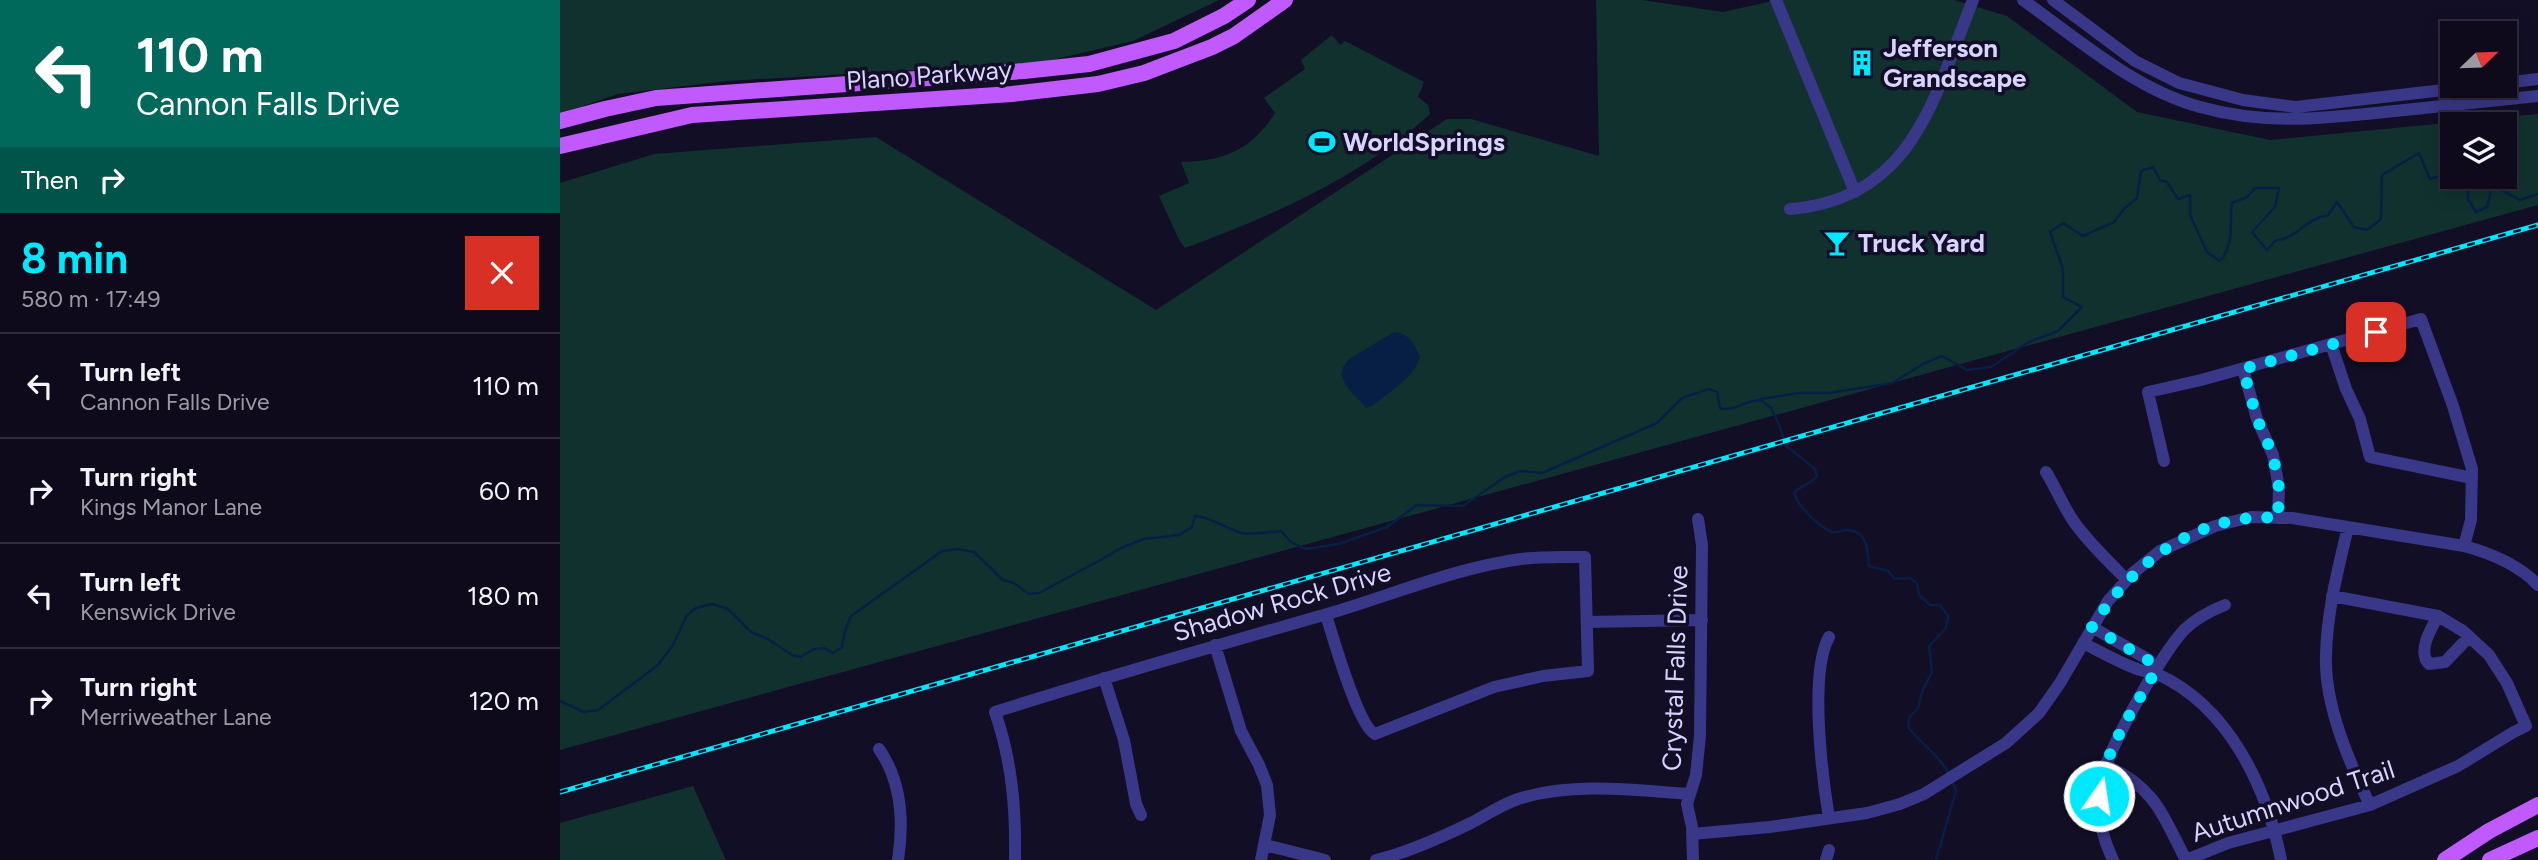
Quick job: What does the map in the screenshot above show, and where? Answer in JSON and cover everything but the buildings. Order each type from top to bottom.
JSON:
[{"type":"main road","name":"Plano Parkway","points":[[560,121],[656,98],[1089,64],[1174,41],[1224,16],[1248,0]]},
{"type":"main road","name":"Plano Parkway","points":[[560,146],[692,116],[1012,94],[1098,84],[1144,73],[1212,47],[1234,36],[1285,0]]},
{"type":"main road","points":[[2445,860],[2489,831],[2538,805]]},
{"type":"main road","points":[[2490,860],[2538,838]]},
{"type":"street","points":[[1776,0],[1854,192]]},
{"type":"street","points":[[1790,209],[1814,207],[1854,192],[1880,177],[1914,140],[1926,117],[1973,0]]},
{"type":"street","points":[[2023,0],[2123,72],[2171,96],[2199,107],[2264,120],[2315,119],[2538,96]]},
{"type":"street","points":[[2053,0],[2135,61],[2179,83],[2243,100],[2296,107],[2440,90]]},
{"type":"street","points":[[2517,81],[2538,79]]},
{"type":"street","points":[[2171,96],[2179,83]]},
{"type":"street","points":[[2164,461],[2148,392],[2243,369],[2421,319],[2453,406],[2472,469],[2471,520],[2464,546]]},
{"type":"street","points":[[2331,344],[2346,389],[2360,419],[2370,457],[2472,478]]},
{"type":"street","points":[[2243,369],[2257,419],[2273,455],[2279,488],[2278,518]]},
{"type":"street","points":[[2046,472],[2057,488],[2071,519],[2092,545],[2127,580]]},
{"type":"street","points":[[1692,834],[1770,827],[1867,813],[1924,794],[1992,753],[2039,713],[2109,601],[2127,580],[2161,551],[2198,533],[2251,517],[2348,527],[2464,546],[2485,551],[2505,561],[2538,584]]},
{"type":"street","name":"Crystal Falls Drive","points":[[1693,860],[1687,804],[1696,775],[1700,736],[1702,540],[1698,519]]},
{"type":"street","points":[[2348,527],[2332,596],[2325,657],[2329,689],[2354,771],[2370,805]]},
{"type":"street","name":"Shadow Rock Drive","points":[[1015,860],[1013,785],[1005,743],[995,712],[1215,645],[1326,615],[1447,576],[1496,564],[1549,556],[1585,557],[1588,622]]},
{"type":"street","points":[[2332,596],[2438,616],[2469,636],[2445,662],[2429,664],[2425,660],[2427,637],[2438,616]]},
{"type":"street","points":[[2113,860],[2102,831],[2098,807],[2105,765],[2155,672],[2185,629],[2203,615],[2225,605]]},
{"type":"street","points":[[1326,615],[1345,676],[1370,732],[1375,734],[1466,696],[1510,682],[1588,671],[1588,622],[1702,620]]},
{"type":"street","points":[[2092,627],[2148,660],[2155,672],[2196,700],[2231,738],[2258,781],[2276,831],[2281,860]]},
{"type":"street","name":"Autumnwood Trail","points":[[2186,860],[2228,843],[2370,805],[2458,766],[2526,726],[2507,682],[2489,656],[2469,636]]},
{"type":"street","points":[[1829,637],[1823,648],[1820,668],[1820,758],[1829,818]]},
{"type":"street","points":[[2084,643],[2140,671],[2155,672]]},
{"type":"street","points":[[1215,645],[1241,731],[1267,785],[1270,815],[1261,860]]},
{"type":"street","points":[[1104,678],[1124,740],[1136,804],[1141,815]]},
{"type":"street","points":[[879,749],[891,769],[898,794],[902,824],[898,860]]},
{"type":"street","points":[[2105,765],[2133,779],[2149,793],[2186,860]]},
{"type":"street","points":[[1376,860],[1457,829],[1517,800],[1533,796],[1580,790],[1689,794]]},
{"type":"street","points":[[1265,845],[1325,860]]},
{"type":"green space","points":[[560,0],[1219,0],[1133,41],[1039,63],[727,81],[618,94],[560,114]]},
{"type":"green space","points":[[1596,0],[1642,0],[1723,12],[1777,0],[1954,0],[2007,16],[2137,112],[2270,140],[2440,124],[2440,189],[2517,189],[2517,116],[2538,114],[2538,205],[560,750],[560,183],[654,154],[876,137],[1156,310],[1447,119],[1471,119],[1599,156]]},
{"type":"green space","name":"WorldSprings","points":[[1332,35],[1340,45],[1345,41],[1424,82],[1418,97],[1428,105],[1430,114],[1376,156],[1314,193],[1282,209],[1185,248],[1159,196],[1189,183],[1181,162],[1224,156],[1236,151],[1256,136],[1275,113],[1264,98],[1305,69],[1301,60]]},
{"type":"green space","points":[[693,786],[726,860],[560,860],[560,823]]},
{"type":"water","points":[[1394,332],[1404,334],[1411,340],[1420,357],[1406,378],[1366,408],[1346,386],[1341,374],[1343,367],[1349,359]]},
{"type":"waterway","points":[[1761,399],[1798,393],[1829,393],[1892,383],[1942,356],[1967,370],[1991,367],[2029,342],[2058,331],[2082,307],[2063,297],[2063,269],[2050,232],[2063,223],[2083,236],[2114,222],[2137,198],[2141,171],[2153,167],[2160,180],[2167,182],[2178,199],[2190,195],[2190,215],[2207,252],[2220,261],[2230,241],[2232,203],[2247,197],[2255,188],[2279,188],[2275,207],[2252,232],[2267,250],[2276,240],[2290,236],[2313,220],[2328,215],[2337,202],[2354,227],[2367,230],[2381,219],[2382,175],[2419,153],[2430,179],[2440,176]]},
{"type":"waterway","points":[[2468,189],[2468,199],[2476,212],[2487,207],[2491,189]]},
{"type":"waterway","points":[[2501,189],[2520,200],[2538,194]]},
{"type":"waterway","points":[[560,701],[584,712],[598,710],[658,665],[673,645],[687,615],[696,608],[712,604],[728,609],[751,632],[800,657],[814,649],[824,648],[833,653],[842,647],[851,616],[942,551],[958,549],[974,552],[1003,580],[1014,583],[1029,594],[1039,593],[1121,548],[1144,539],[1179,535],[1192,527],[1195,516],[1242,533],[1281,531],[1291,542],[1305,549],[1339,544],[1387,527],[1417,505],[1463,506],[1505,477],[1520,471],[1542,473],[1657,423],[1682,398],[1709,389],[1717,392],[1720,408],[1761,400],[1771,408],[1785,445],[1815,469],[1817,476],[1794,493],[1804,510],[1827,530],[1849,530],[1860,534],[1866,544],[1869,566],[1888,571],[1895,579],[1910,578],[1917,583],[1919,595],[1930,605],[1940,605],[1948,616],[1946,628],[1929,646],[1932,672],[1918,708],[1909,718],[1908,727],[1949,774]]},
{"type":"waterway","points":[[1936,860],[1956,791],[1953,783]]},
{"type":"railway","points":[[560,792],[2538,225]]},
{"type":"place","name":"Jefferson Grandscape","points":[[1862,63]]},
{"type":"place","name":"WorldSprings","points":[[1322,142]]},
{"type":"place","name":"Truck Yard","points":[[1837,243]]},
{"type":"route","points":[[2099,796],[2105,765],[2155,672],[2148,660],[2092,627],[2109,601],[2133,573],[2161,551],[2215,526],[2251,517],[2278,518],[2279,488],[2273,455],[2257,419],[2243,369],[2376,332]]}]
